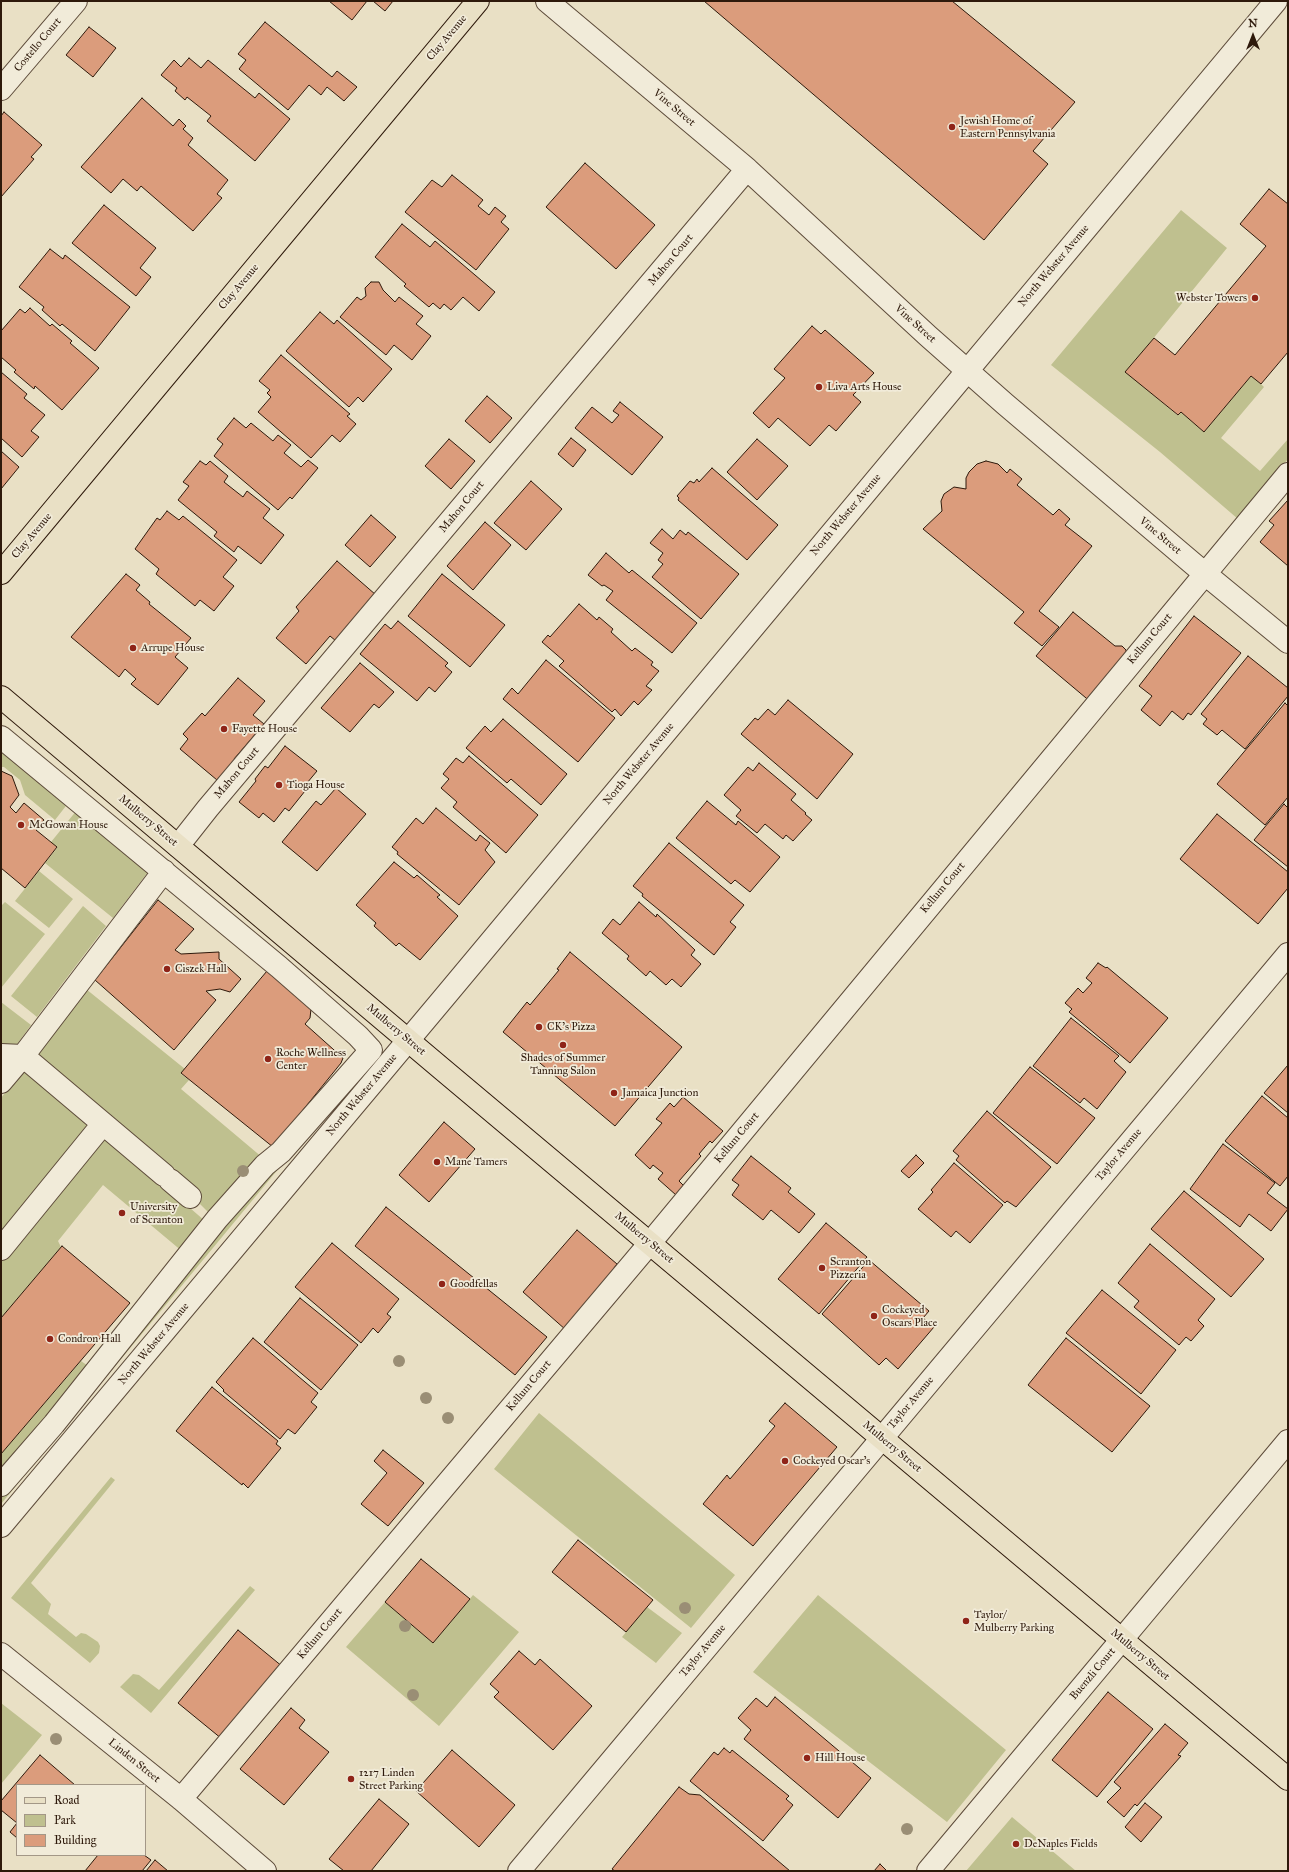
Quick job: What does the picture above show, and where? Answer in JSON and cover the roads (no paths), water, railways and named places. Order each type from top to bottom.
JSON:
[{"type":"main road","name":"Clay Avenue","points":[[1,573],[478,1]]},
{"type":"main road","name":"Mulberry Street","points":[[1,697],[1288,1779]]},
{"type":"street","name":"Costello Court","points":[[1,89],[76,1]]},
{"type":"street","name":"Vine Street","points":[[547,1],[747,170],[967,370],[1204,573],[1288,642]]},
{"type":"street","name":"North Webster Avenue","points":[[1,1526],[1276,1]]},
{"type":"street","name":"Mahon Court","points":[[178,846],[747,170]]},
{"type":"street","name":"Kellum Court","points":[[181,1798],[650,1243],[1204,573],[1288,474]]},
{"type":"street","points":[[1,737],[285,972],[358,1036],[371,1050],[282,1152],[265,1165],[217,1219],[54,1424],[1,1485]]},
{"type":"street","points":[[1,1082],[23,1056],[164,871]]},
{"type":"street","name":"Taylor Avenue","points":[[519,1871],[1288,954]]},
{"type":"street","points":[[1,1055],[23,1056],[190,1197]]},
{"type":"street","points":[[1,1249],[102,1124]]},
{"type":"street","name":"Buenzli Court","points":[[928,1871],[1288,1441]]},
{"type":"street","name":"Linden Street","points":[[1,1654],[181,1798],[265,1871]]},
{"type":"place","name":"Jewish Home of Eastern Pennsylvania","points":[[952,127]]},
{"type":"place","name":"Webster Towers","points":[[1255,298]]},
{"type":"place","name":"Liva Arts House","points":[[819,387]]},
{"type":"place","name":"Arrupe House","points":[[133,648]]},
{"type":"place","name":"Fayette House","points":[[224,729]]},
{"type":"place","name":"Tioga House","points":[[279,785]]},
{"type":"place","name":"McGowan House","points":[[21,825]]},
{"type":"place","name":"Ciszek Hall","points":[[167,969]]},
{"type":"place","name":"CK's Pizza","points":[[539,1027]]},
{"type":"place","name":"Shades of Summer Tanning Salon","points":[[563,1045]]},
{"type":"place","name":"Roche Wellness Center","points":[[268,1059]]},
{"type":"place","name":"Jamaica Junction","points":[[614,1093]]},
{"type":"place","name":"Mane Tamers","points":[[437,1162]]},
{"type":"place","name":"University of Scranton","points":[[122,1213]]},
{"type":"place","name":"Scranton Pizzeria","points":[[822,1268]]},
{"type":"place","name":"Goodfellas","points":[[442,1284]]},
{"type":"place","name":"Cockeyed Oscars Place","points":[[874,1316]]},
{"type":"place","name":"Condron Hall","points":[[50,1339]]},
{"type":"place","name":"Cockeyed Oscar's","points":[[785,1461]]},
{"type":"place","name":"Taylor/ Mulberry Parking","points":[[966,1621]]},
{"type":"place","name":"Hill House","points":[[807,1758]]},
{"type":"place","name":"1217 Linden Street Parking","points":[[351,1779]]},
{"type":"place","name":"DeNaples Fields","points":[[1016,1844]]}]
